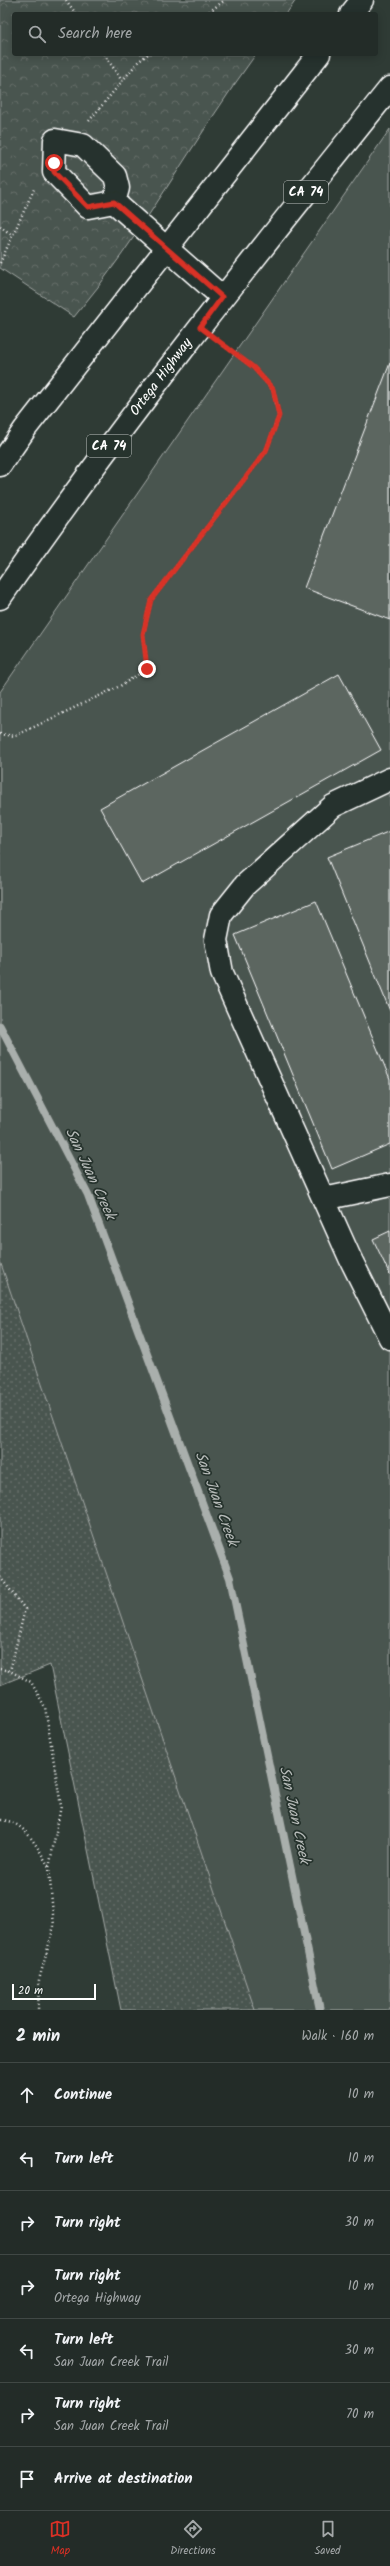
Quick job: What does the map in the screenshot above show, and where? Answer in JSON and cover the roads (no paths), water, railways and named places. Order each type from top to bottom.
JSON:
[{"type":"main road","points":[[353,12],[362,0]]},
{"type":"main road","points":[[0,465],[25,429],[166,247],[317,56]]},
{"type":"main road","name":"Ortega Highway","points":[[0,598],[73,493],[222,297],[390,88]]},
{"type":"main road","points":[[114,202],[222,297]]},
{"type":"main road","points":[[390,779],[333,806],[246,885],[221,915],[216,940],[222,973],[324,1200],[390,1338]]},
{"type":"main road","points":[[324,1200],[390,1185]]},
{"type":"waterway","name":"San Juan Creek","points":[[0,1026],[88,1195],[230,1578],[320,2010]]}]
